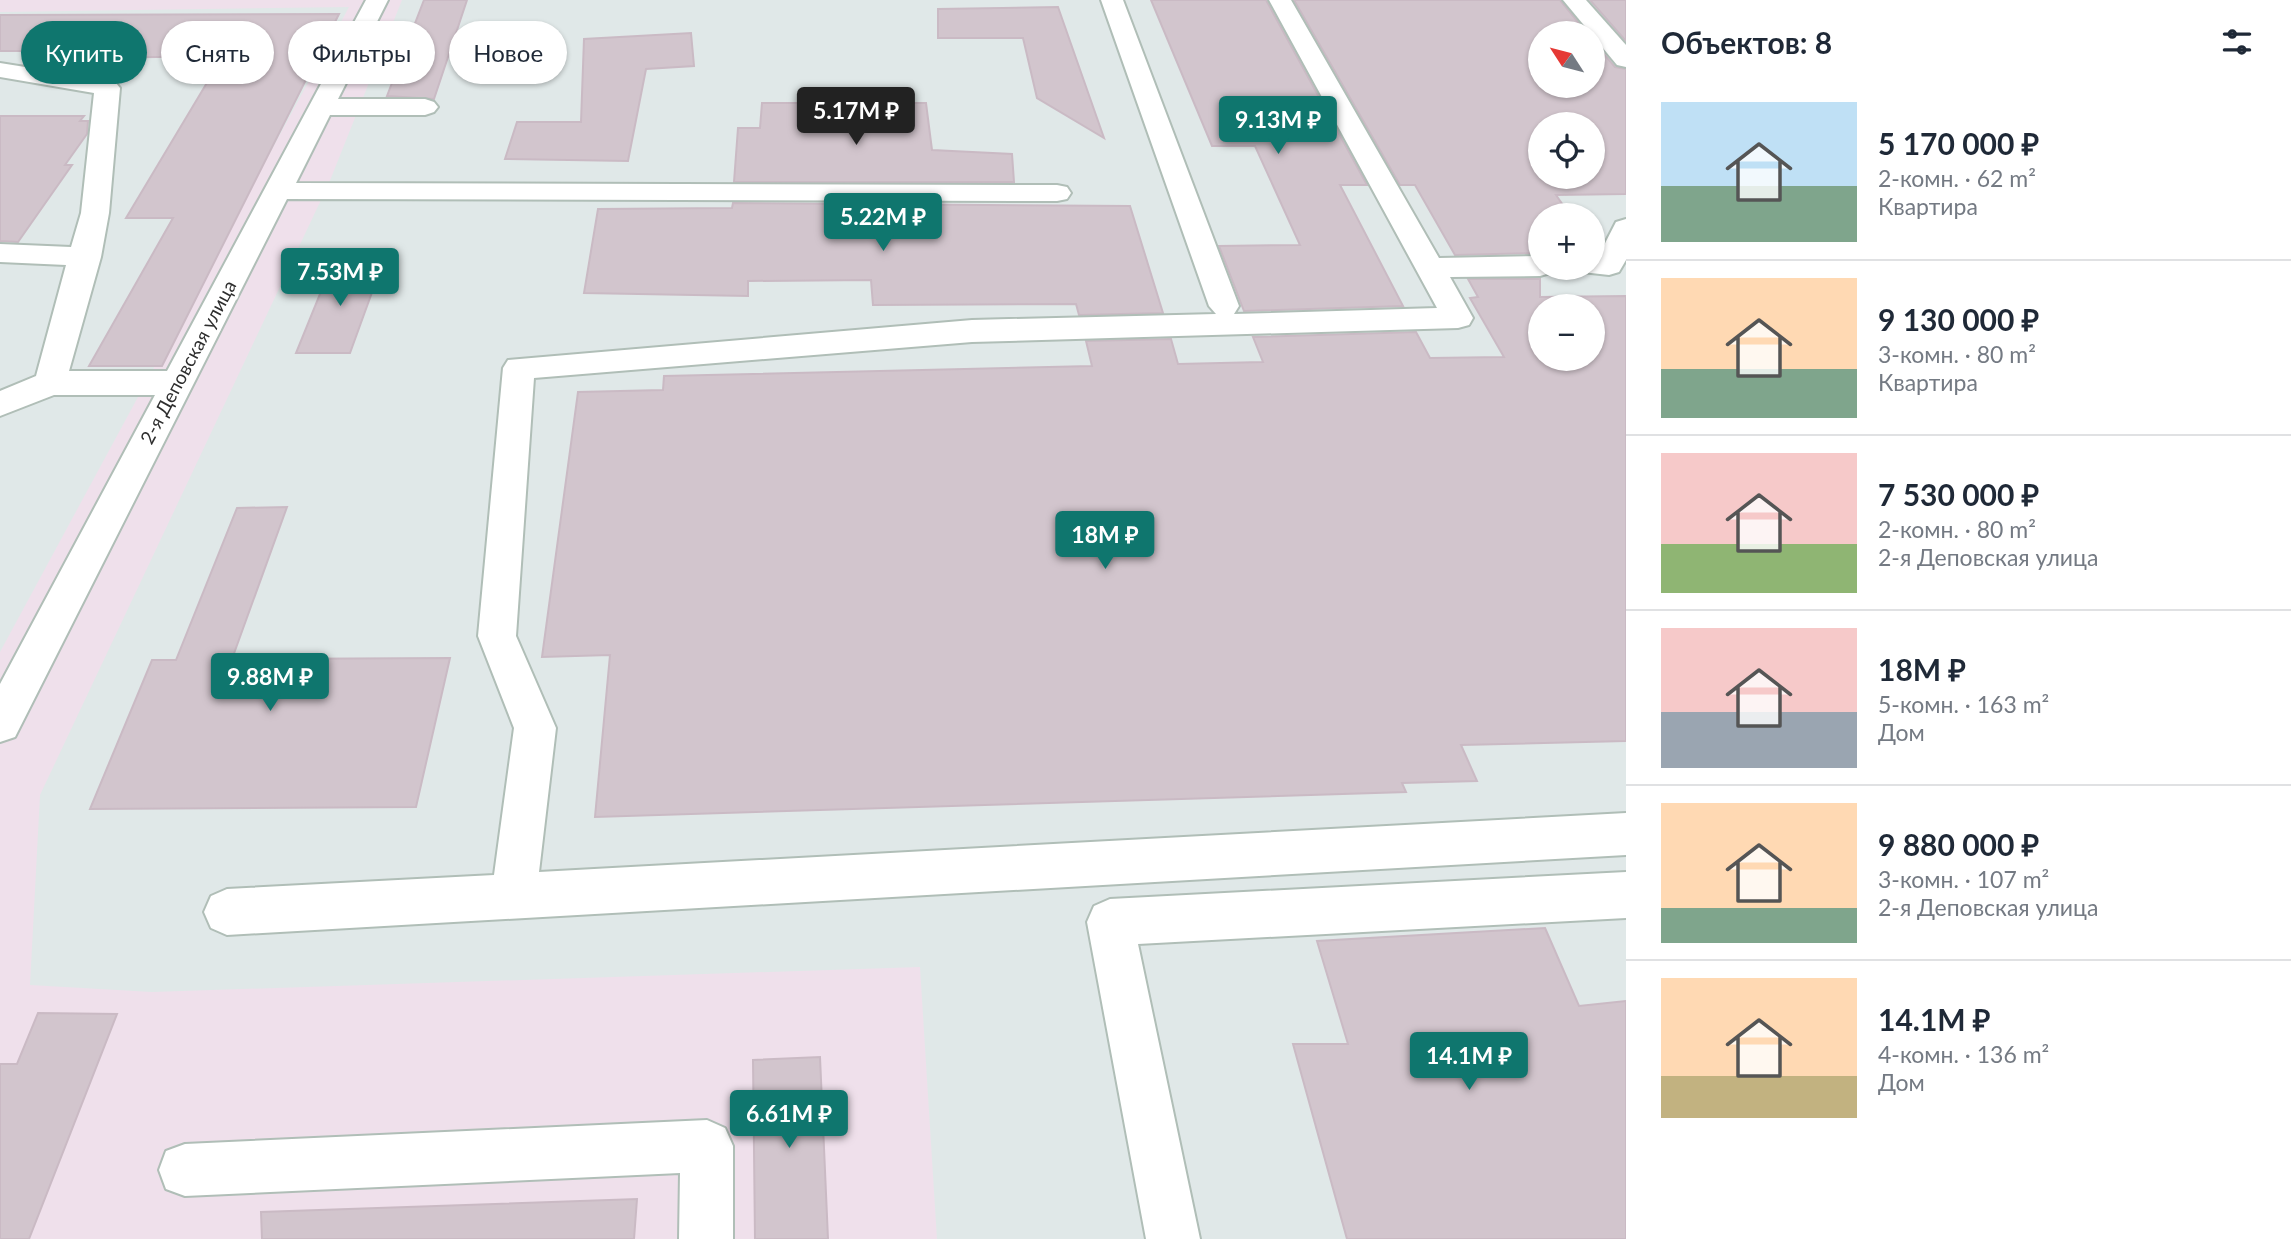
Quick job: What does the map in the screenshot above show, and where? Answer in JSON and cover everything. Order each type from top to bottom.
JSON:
[{"type":"street","name":"2-я Деповская улица","points":[[0,724],[11,683],[177,383],[377,0]]},
{"type":"street","points":[[1112,0],[1224,306]]},
{"type":"street","points":[[514,896],[535,728],[497,636],[519,368],[972,331],[1458,318],[1280,0]]},
{"type":"street","points":[[1574,0],[1626,60]]},
{"type":"street","points":[[0,69],[107,88],[94,213],[86,257],[50,383]]},
{"type":"street","points":[[321,107],[425,107]]},
{"type":"street","points":[[283,180],[549,167]]},
{"type":"street","points":[[283,180],[1057,194]]},
{"type":"street","points":[[1605,265],[1609,265],[1626,228]]},
{"type":"street","points":[[0,253],[86,257]]},
{"type":"street","points":[[1430,268],[1528,266]]},
{"type":"street","points":[[0,404],[50,383],[177,383]]},
{"type":"street","points":[[227,912],[1626,834]]},
{"type":"street","points":[[1173,1239],[1110,922],[1626,895]]},
{"type":"street","points":[[185,1170],[707,1146],[706,1239]]},
{"type":"shaded area","points":[[402,0],[1626,0],[1626,1239],[937,1239],[920,967],[152,992],[30,985],[40,795],[329,183],[368,84],[435,84],[435,21],[394,21]]},
{"type":"shaded area","points":[[349,7],[341,21],[288,21],[288,84],[307,84],[0,652],[0,12]]},
{"type":"building","points":[[424,0],[467,0],[460,21],[449,21],[449,54],[434,99],[387,96],[392,84],[435,84],[435,21],[416,21]]},
{"type":"building","points":[[1151,0],[1266,0],[1367,185],[1340,185],[1403,306],[1244,311],[1219,246],[1300,245],[1255,146],[1212,146]]},
{"type":"building","points":[[1294,0],[1560,0],[1577,21],[1528,21],[1528,98],[1605,98],[1605,55],[1615,67],[1626,69],[1626,194],[1556,195],[1562,203],[1528,203],[1528,253],[1455,255],[1415,185],[1400,185]]},
{"type":"building","points":[[1590,0],[1626,0],[1626,41]]},
{"type":"building","points":[[1058,7],[1104,138],[1037,98],[1023,38],[938,38],[938,9]]},
{"type":"building","points":[[339,14],[335,21],[288,21],[288,84],[304,84],[162,366],[89,366],[173,218],[126,218],[206,84],[274,84],[274,21],[161,21],[161,57],[147,57],[147,21],[21,21],[21,51],[0,51],[0,15]]},
{"type":"building","points":[[691,33],[694,66],[646,69],[628,161],[505,159],[517,122],[581,122],[584,39]]},
{"type":"building","points":[[762,103],[926,103],[932,150],[1012,154],[1014,182],[734,182],[738,128],[760,128]]},
{"type":"building","points":[[0,116],[84,116],[80,121],[88,121],[87,134],[65,165],[72,165],[18,242],[0,241]]},
{"type":"building","points":[[733,203],[1130,206],[1163,313],[1079,315],[1076,304],[873,305],[871,280],[748,281],[748,296],[584,293],[598,209],[732,208]]},
{"type":"building","points":[[333,262],[383,262],[350,353],[296,353]]},
{"type":"building","points":[[1468,279],[1540,280],[1540,294],[1528,294],[1528,371],[1605,371],[1605,296],[1626,296],[1626,741],[1461,745],[1477,781],[1402,783],[1406,792],[595,817],[610,655],[542,657],[578,392],[663,390],[664,376],[1092,366],[1086,341],[1171,339],[1178,364],[1263,362],[1253,337],[1416,332],[1430,358],[1504,357],[1470,298],[1478,297]]},
{"type":"building","points":[[287,507],[232,659],[450,658],[416,807],[90,809],[152,660],[176,660],[237,508]]},
{"type":"building","points":[[1545,928],[1579,1006],[1626,1001],[1626,1239],[1347,1239],[1293,1044],[1348,1044],[1317,941]]},
{"type":"building","points":[[38,1013],[117,1014],[29,1239],[0,1239],[0,1064],[17,1064]]},
{"type":"building","points":[[820,1057],[828,1239],[755,1239],[753,1060]]},
{"type":"building","points":[[637,1199],[634,1239],[262,1239],[261,1212]]}]
